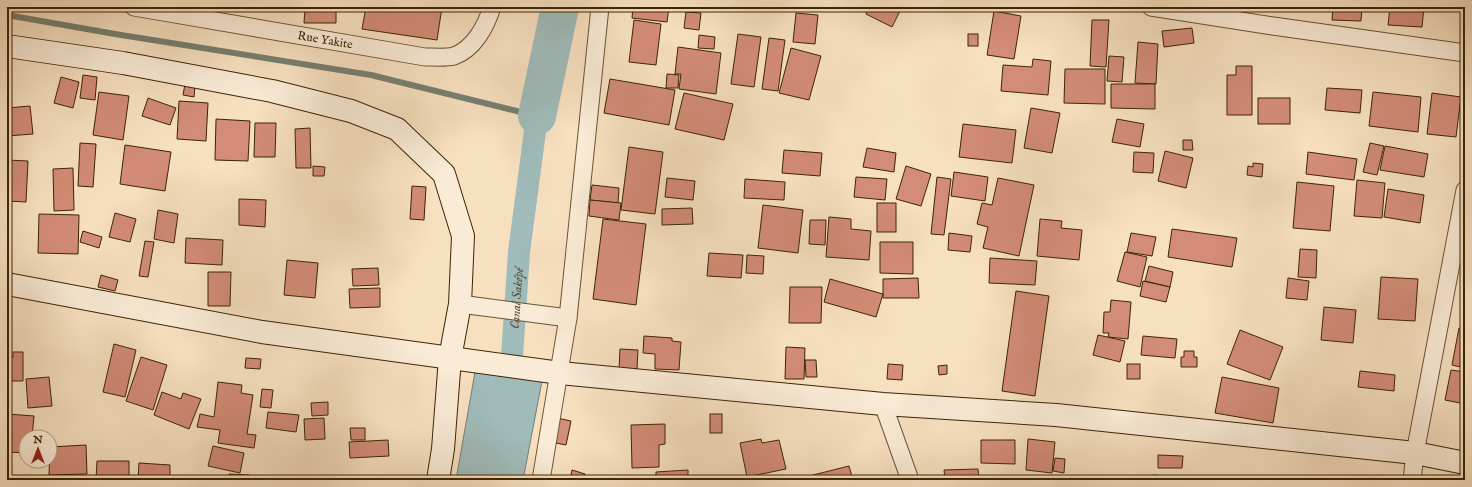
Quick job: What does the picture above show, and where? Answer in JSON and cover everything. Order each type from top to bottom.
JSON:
[{"type":"street","name":"Rue Yakite","points":[[134,7],[425,57],[454,56],[472,45],[489,17],[492,7]]},
{"type":"street","points":[[541,480],[560,374],[568,318],[600,7]]},
{"type":"street","points":[[1151,7],[1272,26],[1465,53]]},
{"type":"street","points":[[7,46],[123,63],[272,91],[351,111],[397,129],[444,174],[463,236],[460,304],[450,358],[443,449],[438,480]]},
{"type":"street","points":[[1412,480],[1465,190]]},
{"type":"street","points":[[7,284],[262,332],[560,374],[883,404],[1056,416],[1416,453],[1465,463]]},
{"type":"street","points":[[460,304],[568,318]]},
{"type":"street","points":[[883,404],[910,480]]},
{"type":"water","points":[[475,372],[542,381],[523,480],[456,480]]},
{"type":"building","points":[[313,7],[336,7],[336,23],[304,23],[305,9],[313,9]]},
{"type":"building","points":[[366,7],[442,7],[437,40],[362,29]]},
{"type":"building","points":[[633,7],[669,7],[667,22],[632,18]]},
{"type":"building","points":[[869,7],[902,7],[892,27],[866,14]]},
{"type":"building","points":[[1239,7],[1265,7],[1264,11]]},
{"type":"building","points":[[1333,7],[1362,7],[1361,21],[1332,20]]},
{"type":"building","points":[[1390,7],[1424,7],[1422,27],[1388,25]]},
{"type":"building","points":[[994,11],[1021,16],[1014,59],[987,55]]},
{"type":"building","points":[[686,12],[701,13],[699,30],[684,28]]},
{"type":"building","points":[[796,13],[818,15],[815,44],[793,42]]},
{"type":"building","points":[[634,20],[661,24],[656,65],[629,62]]},
{"type":"building","points":[[1092,20],[1109,20],[1106,67],[1090,66]]},
{"type":"building","points":[[1192,28],[1194,43],[1164,47],[1162,31]]},
{"type":"building","points":[[738,34],[761,37],[754,87],[731,84]]},
{"type":"building","points":[[968,34],[978,34],[978,46],[968,46]]},
{"type":"building","points":[[699,35],[715,37],[714,49],[698,48]]},
{"type":"building","points":[[769,38],[785,40],[778,91],[762,89]]},
{"type":"building","points":[[1138,42],[1158,44],[1156,84],[1135,83]]},
{"type":"building","points":[[678,47],[721,53],[716,94],[679,89],[681,74],[675,74]]},
{"type":"building","points":[[791,48],[821,56],[809,100],[779,93]]},
{"type":"building","points":[[1109,56],[1124,57],[1122,82],[1107,81]]},
{"type":"building","points":[[1033,59],[1051,61],[1048,95],[1001,91],[1003,65],[1032,67]]},
{"type":"building","points":[[1236,66],[1252,66],[1252,115],[1227,115],[1227,75],[1236,75]]},
{"type":"building","points":[[1065,69],[1105,69],[1105,104],[1064,103]]},
{"type":"building","points":[[667,74],[679,75],[678,88],[666,88]]},
{"type":"building","points":[[83,75],[97,77],[95,100],[80,98]]},
{"type":"building","points":[[61,77],[79,82],[73,108],[54,103]]},
{"type":"building","points":[[610,79],[675,90],[669,125],[604,113]]},
{"type":"building","points":[[185,84],[195,86],[194,97],[183,95]]},
{"type":"building","points":[[1111,84],[1155,84],[1155,109],[1111,108]]},
{"type":"building","points":[[1327,88],[1362,90],[1360,113],[1325,110]]},
{"type":"building","points":[[99,92],[129,96],[123,140],[93,135]]},
{"type":"building","points":[[1373,92],[1421,97],[1418,132],[1369,126]]},
{"type":"building","points":[[684,93],[733,104],[724,140],[675,129]]},
{"type":"building","points":[[1432,93],[1461,97],[1456,137],[1427,134]]},
{"type":"building","points":[[148,98],[176,108],[170,125],[142,116]]},
{"type":"building","points":[[1258,98],[1290,98],[1290,124],[1258,124]]},
{"type":"building","points":[[179,101],[208,103],[206,141],[177,139]]},
{"type":"building","points":[[30,106],[33,134],[7,136],[7,108]]},
{"type":"building","points":[[1031,108],[1060,113],[1052,153],[1024,148]]},
{"type":"building","points":[[216,119],[250,121],[248,161],[215,160]]},
{"type":"building","points":[[1117,119],[1144,124],[1140,147],[1112,142]]},
{"type":"building","points":[[255,123],[276,123],[275,157],[254,157]]},
{"type":"building","points":[[963,124],[1016,130],[1012,163],[959,157]]},
{"type":"building","points":[[310,128],[311,168],[296,168],[295,129]]},
{"type":"building","points":[[1183,140],[1192,140],[1193,150],[1183,150]]},
{"type":"building","points":[[80,143],[96,144],[93,187],[78,186]]},
{"type":"building","points":[[1370,143],[1384,146],[1377,175],[1363,172]]},
{"type":"building","points":[[125,145],[171,152],[165,191],[120,184]]},
{"type":"building","points":[[1385,146],[1428,154],[1424,177],[1380,170]]},
{"type":"building","points":[[629,147],[663,152],[655,214],[621,210]]},
{"type":"building","points":[[867,148],[896,153],[894,172],[863,167]]},
{"type":"building","points":[[784,150],[822,153],[820,176],[782,173]]},
{"type":"building","points":[[1165,151],[1193,158],[1186,188],[1158,181]]},
{"type":"building","points":[[1134,152],[1154,153],[1153,173],[1133,172]]},
{"type":"building","points":[[1308,152],[1357,159],[1354,180],[1306,174]]},
{"type":"building","points":[[7,160],[28,161],[26,202],[7,201]]},
{"type":"building","points":[[1253,163],[1263,164],[1262,177],[1247,175],[1248,166],[1253,167]]},
{"type":"building","points":[[313,166],[325,167],[324,176],[313,176]]},
{"type":"building","points":[[906,166],[931,174],[921,206],[896,199]]},
{"type":"building","points":[[73,168],[74,210],[54,211],[53,169]]},
{"type":"building","points":[[954,172],[988,177],[985,201],[951,196]]},
{"type":"building","points":[[856,177],[887,179],[885,200],[854,197]]},
{"type":"building","points":[[937,177],[951,179],[944,235],[931,234]]},
{"type":"building","points":[[667,178],[695,181],[693,200],[665,197]]},
{"type":"building","points":[[998,178],[1034,185],[1019,256],[983,248],[988,227],[977,224],[982,203],[992,205]]},
{"type":"building","points":[[745,179],[785,182],[784,200],[744,198]]},
{"type":"building","points":[[1357,180],[1385,183],[1382,218],[1354,216]]},
{"type":"building","points":[[1297,182],[1334,186],[1330,231],[1293,228]]},
{"type":"building","points":[[592,185],[619,188],[618,203],[590,200]]},
{"type":"building","points":[[412,186],[426,187],[424,220],[410,219]]},
{"type":"building","points":[[1388,189],[1424,195],[1420,223],[1384,217]]},
{"type":"building","points":[[239,199],[266,200],[265,227],[239,225]]},
{"type":"building","points":[[590,200],[621,203],[619,220],[589,216]]},
{"type":"building","points":[[877,203],[896,203],[896,232],[877,232]]},
{"type":"building","points":[[763,205],[803,210],[798,253],[758,248]]},
{"type":"building","points":[[692,208],[693,224],[662,225],[662,209]]},
{"type":"building","points":[[158,210],[178,214],[174,243],[154,239]]},
{"type":"building","points":[[115,213],[136,219],[130,242],[109,237]]},
{"type":"building","points":[[39,214],[79,215],[78,254],[38,253]]},
{"type":"building","points":[[829,217],[851,219],[851,229],[871,231],[869,260],[826,257]]},
{"type":"building","points":[[603,219],[646,224],[636,305],[593,299]]},
{"type":"building","points":[[1040,219],[1062,221],[1061,228],[1082,230],[1079,260],[1037,256]]},
{"type":"building","points":[[810,220],[826,220],[825,245],[809,244]]},
{"type":"building","points":[[1172,229],[1237,238],[1232,267],[1168,257]]},
{"type":"building","points":[[83,231],[102,237],[99,248],[80,242]]},
{"type":"building","points":[[949,233],[972,236],[970,252],[948,250]]},
{"type":"building","points":[[1131,233],[1156,237],[1152,256],[1127,252]]},
{"type":"building","points":[[186,238],[223,240],[222,265],[185,263]]},
{"type":"building","points":[[145,241],[154,242],[148,277],[139,276]]},
{"type":"building","points":[[880,242],[913,242],[913,274],[880,273]]},
{"type":"building","points":[[1300,249],[1317,250],[1316,278],[1298,277]]},
{"type":"building","points":[[1125,252],[1147,257],[1140,287],[1117,281]]},
{"type":"building","points":[[709,253],[743,255],[741,278],[707,276]]},
{"type":"building","points":[[747,255],[764,256],[763,274],[746,273]]},
{"type":"building","points":[[990,258],[1037,261],[1035,285],[989,283]]},
{"type":"building","points":[[287,260],[318,263],[315,298],[284,295]]},
{"type":"building","points":[[1149,266],[1173,272],[1170,287],[1145,281]]},
{"type":"building","points":[[378,268],[379,285],[353,286],[352,269]]},
{"type":"building","points":[[208,272],[231,272],[230,306],[208,306]]},
{"type":"building","points":[[101,275],[118,280],[115,291],[98,287]]},
{"type":"building","points":[[1381,277],[1418,279],[1415,321],[1378,319]]},
{"type":"building","points":[[918,278],[919,298],[883,298],[883,279]]},
{"type":"building","points":[[1288,278],[1309,281],[1307,300],[1286,298]]},
{"type":"building","points":[[830,279],[883,294],[876,317],[824,302]]},
{"type":"building","points":[[1143,281],[1170,287],[1166,302],[1140,296]]},
{"type":"building","points":[[790,287],[822,287],[821,323],[789,323]]},
{"type":"building","points":[[380,288],[380,307],[350,308],[349,289]]},
{"type":"building","points":[[1016,291],[1049,296],[1035,396],[1002,391]]},
{"type":"building","points":[[1111,300],[1131,302],[1128,339],[1108,337],[1109,333],[1103,333],[1104,312],[1110,312]]},
{"type":"building","points":[[1324,307],[1356,310],[1353,343],[1321,340]]},
{"type":"building","points":[[1459,328],[1465,329],[1465,368],[1452,365]]},
{"type":"building","points":[[1240,330],[1283,347],[1270,380],[1227,364]]},
{"type":"building","points":[[1098,335],[1125,341],[1120,362],[1093,355]]},
{"type":"building","points":[[644,336],[672,338],[672,341],[681,342],[679,370],[655,369],[655,354],[643,353]]},
{"type":"building","points":[[1143,336],[1177,339],[1175,358],[1141,355]]},
{"type":"building","points":[[114,344],[136,350],[125,397],[103,392]]},
{"type":"building","points":[[786,347],[805,348],[804,379],[785,379]]},
{"type":"building","points":[[620,349],[638,350],[637,369],[619,369]]},
{"type":"building","points":[[1184,351],[1194,351],[1194,357],[1197,357],[1197,367],[1181,367],[1181,357],[1184,357]]},
{"type":"building","points":[[13,352],[23,352],[23,381],[7,381],[7,357],[13,357]]},
{"type":"building","points":[[141,357],[167,365],[153,410],[126,401]]},
{"type":"building","points":[[246,358],[261,359],[260,369],[245,368]]},
{"type":"building","points":[[805,360],[816,360],[817,377],[806,377]]},
{"type":"building","points":[[888,364],[903,365],[902,380],[887,379]]},
{"type":"building","points":[[1127,364],[1140,364],[1140,379],[1127,379]]},
{"type":"building","points":[[947,365],[947,374],[939,375],[938,366]]},
{"type":"building","points":[[1451,370],[1465,372],[1465,404],[1445,400]]},
{"type":"building","points":[[1360,371],[1395,375],[1394,391],[1358,387]]},
{"type":"building","points":[[49,377],[52,406],[28,408],[26,379]]},
{"type":"building","points":[[1222,377],[1279,388],[1273,423],[1215,413]]},
{"type":"building","points":[[218,382],[242,385],[241,393],[253,395],[247,434],[256,435],[254,448],[218,443],[220,430],[197,427],[200,414],[214,417]]},
{"type":"building","points":[[262,389],[273,390],[271,408],[260,407]]},
{"type":"building","points":[[162,392],[181,399],[183,393],[201,399],[189,429],[154,415]]},
{"type":"building","points":[[328,402],[328,415],[312,416],[311,403]]},
{"type":"building","points":[[268,412],[299,415],[296,432],[266,428]]},
{"type":"building","points":[[7,414],[34,416],[33,429],[18,429],[18,453],[7,452]]},
{"type":"building","points":[[710,414],[722,414],[722,433],[710,433]]},
{"type":"building","points":[[1464,417],[1465,436],[1463,436]]},
{"type":"building","points":[[324,418],[325,439],[305,440],[304,419]]},
{"type":"building","points":[[557,418],[571,421],[566,445],[551,442]]},
{"type":"building","points":[[665,424],[665,444],[659,445],[659,467],[632,468],[631,425]]},
{"type":"building","points":[[350,428],[365,428],[365,440],[351,440]]},
{"type":"building","points":[[761,439],[762,443],[779,440],[786,469],[747,477],[740,443]]},
{"type":"building","points":[[1028,439],[1055,442],[1052,473],[1026,470]]},
{"type":"building","points":[[388,440],[389,456],[350,458],[349,442]]},
{"type":"building","points":[[981,440],[1015,440],[1015,464],[981,463]]},
{"type":"building","points":[[86,445],[87,474],[49,475],[49,469],[58,469],[58,447]]},
{"type":"building","points":[[213,446],[244,453],[240,473],[208,466]]},
{"type":"building","points":[[1158,455],[1183,456],[1182,468],[1158,468]]},
{"type":"building","points":[[1055,458],[1065,459],[1064,473],[1053,471]]},
{"type":"building","points":[[97,461],[129,461],[129,480],[96,480]]},
{"type":"building","points":[[139,463],[170,465],[170,480],[138,480]]},
{"type":"building","points":[[849,466],[853,480],[797,480],[797,479]]},
{"type":"building","points":[[978,469],[979,480],[945,480],[944,470]]},
{"type":"building","points":[[572,470],[585,474],[584,480],[570,480]]},
{"type":"building","points":[[688,470],[688,480],[656,480],[656,472]]},
{"type":"building","points":[[229,474],[249,475],[249,480],[229,480]]},
{"type":"building","points":[[326,475],[328,480],[306,480]]},
{"type":"building","points":[[619,475],[620,480],[593,480]]},
{"type":"building","points":[[1153,475],[1175,477],[1175,480],[1153,480]]},
{"type":"waterway","points":[[537,116],[560,7]]},
{"type":"waterway","points":[[7,15],[371,75],[537,116]]},
{"type":"waterway","name":"Canal Saképé","points":[[510,386],[519,252],[537,116]]}]
